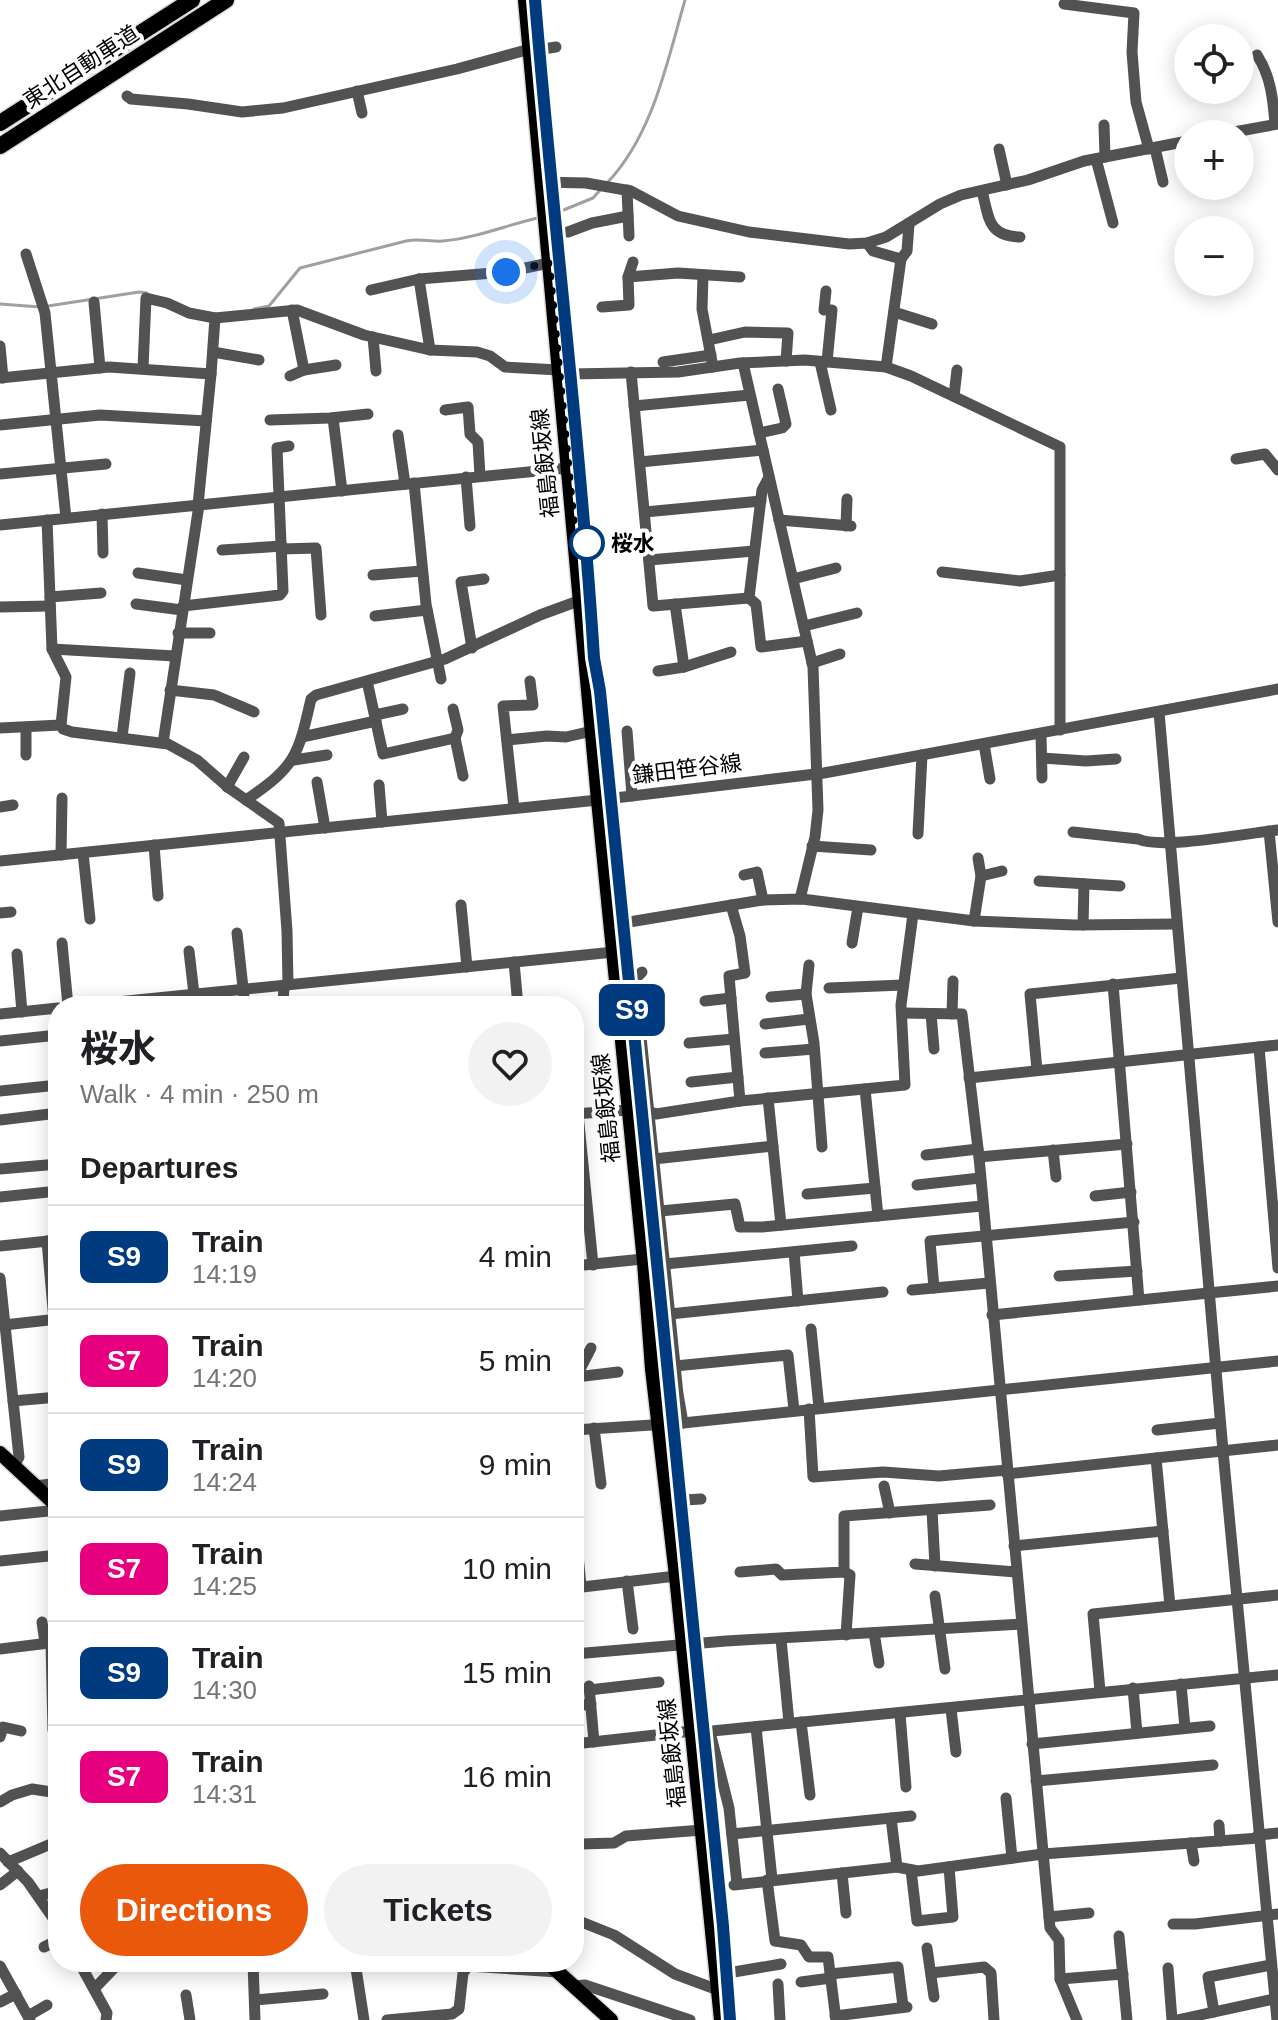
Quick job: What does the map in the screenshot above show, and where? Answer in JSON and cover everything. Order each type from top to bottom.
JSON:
[{"type":"highway","name":"東北自動車道","points":[[0,123],[192,0]]},
{"type":"highway","name":"東北自動車道","points":[[0,146],[226,0]]},
{"type":"main road","name":"福島飯坂線","points":[[525,0],[658,1423],[721,2020]]},
{"type":"main road","points":[[0,1453],[48,1498]]},
{"type":"main road","points":[[558,1972],[611,2020]]},
{"type":"street","points":[[1064,4],[1134,13],[1132,52],[1136,102],[1163,182]]},
{"type":"street","points":[[127,96],[131,99],[242,112],[283,108],[530,50],[556,47]]},
{"type":"street","points":[[1254,128],[1276,124],[1268,77],[1257,55]]},
{"type":"street","points":[[357,91],[362,113]]},
{"type":"street","points":[[1104,125],[1100,158],[1113,223]]},
{"type":"street","points":[[541,182],[596,184],[627,190],[662,209],[709,225],[803,239],[867,243],[886,237],[940,204],[961,195],[1100,158],[1174,144]]},
{"type":"street","points":[[999,149],[1007,185]]},
{"type":"street","points":[[627,190],[629,236]]},
{"type":"street","points":[[982,191],[993,228],[1004,236],[1020,237]]},
{"type":"street","points":[[568,232],[592,223],[628,216]]},
{"type":"street","points":[[886,367],[909,224]]},
{"type":"street","points":[[867,243],[873,251],[901,259]]},
{"type":"street","points":[[26,254],[44,306],[66,518]]},
{"type":"street","points":[[602,307],[629,305],[628,277],[633,262]]},
{"type":"street","points":[[371,290],[419,279],[506,272],[549,263]]},
{"type":"street","points":[[628,277],[664,273],[740,277]]},
{"type":"street","points":[[703,275],[702,309],[712,361]]},
{"type":"street","points":[[419,279],[430,350]]},
{"type":"street","points":[[826,291],[824,310],[832,310],[824,362],[831,410]]},
{"type":"street","points":[[143,368],[146,298],[189,313],[215,318],[292,310],[373,337],[430,350],[477,352],[490,356],[505,367],[559,370],[571,374],[678,372],[712,361]]},
{"type":"street","points":[[94,302],[100,368]]},
{"type":"street","points":[[292,310],[304,370]]},
{"type":"street","points":[[894,312],[932,324]]},
{"type":"street","points":[[163,743],[199,505],[215,318]]},
{"type":"street","points":[[709,340],[745,332],[788,333],[786,361]]},
{"type":"street","points":[[373,337],[376,371]]},
{"type":"street","points":[[0,346],[2,378],[100,368],[211,374]]},
{"type":"street","points":[[213,352],[259,360]]},
{"type":"street","points":[[663,362],[786,361],[886,367],[1060,447],[1060,730]]},
{"type":"street","points":[[743,363],[812,663],[818,810],[800,899]]},
{"type":"street","points":[[290,376],[304,370],[336,365]]},
{"type":"street","points":[[954,396],[957,370]]},
{"type":"street","points":[[631,372],[653,606],[749,598],[756,604],[761,647],[807,641]]},
{"type":"street","points":[[759,433],[782,428],[786,424],[778,389]]},
{"type":"street","points":[[634,406],[750,395]]},
{"type":"street","points":[[445,410],[468,407],[470,434],[478,442],[480,476]]},
{"type":"street","points":[[270,420],[368,414]]},
{"type":"street","points":[[0,425],[100,415],[206,421]]},
{"type":"street","points":[[333,418],[342,491]]},
{"type":"street","points":[[398,435],[409,483],[427,610],[441,679]]},
{"type":"street","points":[[136,604],[182,608],[280,595],[283,591],[277,448],[289,446]]},
{"type":"street","points":[[640,462],[763,450]]},
{"type":"street","points":[[1236,459],[1265,454],[1278,470]]},
{"type":"street","points":[[0,474],[106,464]]},
{"type":"street","points":[[0,525],[568,468]]},
{"type":"street","points":[[1262,470],[1278,470]]},
{"type":"street","points":[[466,477],[470,526]]},
{"type":"street","points":[[749,598],[762,490],[769,477]]},
{"type":"street","points":[[779,520],[848,526],[847,499]]},
{"type":"street","points":[[645,512],[761,501]]},
{"type":"street","points":[[102,514],[103,553]]},
{"type":"street","points":[[47,520],[52,649],[66,677],[61,725],[72,732],[163,743],[197,760],[227,787],[279,823],[284,996]]},
{"type":"street","points":[[222,550],[316,548],[321,615]]},
{"type":"street","points":[[649,560],[754,551]]},
{"type":"street","points":[[793,579],[836,568]]},
{"type":"street","points":[[373,575],[422,571]]},
{"type":"street","points":[[942,572],[1020,581],[1060,575]]},
{"type":"street","points":[[138,573],[187,580]]},
{"type":"street","points":[[472,648],[461,582],[484,579]]},
{"type":"street","points":[[0,607],[101,593]]},
{"type":"street","points":[[246,800],[268,786],[294,760],[311,699],[316,695],[437,661],[581,600]]},
{"type":"street","points":[[675,604],[684,667]]},
{"type":"street","points":[[375,616],[427,610]]},
{"type":"street","points":[[804,626],[857,613]]},
{"type":"street","points":[[178,633],[210,633]]},
{"type":"street","points":[[52,649],[175,656]]},
{"type":"street","points":[[658,671],[684,667],[731,652]]},
{"type":"street","points":[[812,663],[840,654]]},
{"type":"street","points":[[122,737],[130,673]]},
{"type":"street","points":[[367,681],[383,754],[455,738]]},
{"type":"street","points":[[514,808],[503,706],[533,705],[530,681]]},
{"type":"street","name":"鎌田笹谷線","points":[[0,861],[598,800],[817,773],[1278,689]]},
{"type":"street","points":[[170,690],[214,695],[254,712]]},
{"type":"street","points":[[302,737],[403,709]]},
{"type":"street","points":[[453,709],[463,776]]},
{"type":"street","points":[[1159,712],[1258,1837],[1272,1914],[1271,1965],[1277,2020]]},
{"type":"street","points":[[0,728],[61,725]]},
{"type":"street","points":[[26,727],[26,755]]},
{"type":"street","points":[[507,740],[566,737],[592,731]]},
{"type":"street","points":[[627,731],[632,796]]},
{"type":"street","points":[[1041,734],[1042,778]]},
{"type":"street","points":[[984,744],[990,779]]},
{"type":"street","points":[[294,760],[327,755]]},
{"type":"street","points":[[918,834],[922,755]]},
{"type":"street","points":[[227,787],[244,757]]},
{"type":"street","points":[[1042,758],[1086,761],[1116,759]]},
{"type":"street","points":[[317,782],[325,828]]},
{"type":"street","points":[[379,785],[382,822]]},
{"type":"street","points":[[61,855],[62,798]]},
{"type":"street","points":[[0,807],[13,805]]},
{"type":"street","points":[[1073,832],[1144,842],[1170,842],[1274,830],[1278,922]]},
{"type":"street","points":[[154,845],[158,896]]},
{"type":"street","points":[[812,846],[871,850]]},
{"type":"street","points":[[83,853],[90,919]]},
{"type":"street","points":[[974,921],[981,876],[978,858]]},
{"type":"street","points":[[981,876],[1002,871]]},
{"type":"street","points":[[744,875],[757,872],[763,900]]},
{"type":"street","points":[[1039,881],[1120,886]]},
{"type":"street","points":[[1083,925],[1084,884]]},
{"type":"street","points":[[611,925],[763,900],[800,899],[974,921],[1177,924]]},
{"type":"street","points":[[461,905],[467,967]]},
{"type":"street","points":[[731,905],[740,936],[745,973],[729,976],[740,1101]]},
{"type":"street","points":[[852,943],[858,907]]},
{"type":"street","points":[[584,1113],[642,1109],[656,1114],[740,1101],[905,1085],[903,985],[913,914]]},
{"type":"street","points":[[237,933],[244,996]]},
{"type":"street","points":[[62,943],[67,996]]},
{"type":"street","points":[[189,951],[194,994]]},
{"type":"street","points":[[181,996],[614,952]]},
{"type":"street","points":[[17,954],[22,1012]]},
{"type":"street","points":[[514,962],[517,996]]},
{"type":"street","points":[[809,965],[806,994],[822,1147]]},
{"type":"street","points":[[642,972],[635,979],[683,1423]]},
{"type":"street","points":[[1037,1070],[1030,994],[1181,978]]},
{"type":"street","points":[[952,1014],[953,981]]},
{"type":"street","points":[[1113,984],[1139,1300]]},
{"type":"street","points":[[829,988],[903,985]]},
{"type":"street","points":[[771,997],[806,994]]},
{"type":"street","points":[[705,1001],[731,998]]},
{"type":"street","points":[[0,1014],[48,1009]]},
{"type":"street","points":[[902,1013],[962,1014],[978,1153],[1050,1928],[1059,1940],[1060,1979],[1077,2020]]},
{"type":"street","points":[[931,1014],[934,1049]]},
{"type":"street","points":[[765,1024],[809,1019]]},
{"type":"street","points":[[0,1041],[48,1036]]},
{"type":"street","points":[[689,1043],[734,1039]]},
{"type":"street","points":[[969,1078],[1278,1045]]},
{"type":"street","points":[[1259,1047],[1278,1268]]},
{"type":"street","points":[[765,1053],[814,1049]]},
{"type":"street","points":[[691,1082],[738,1077]]},
{"type":"street","points":[[0,1091],[48,1086]]},
{"type":"street","points":[[865,1089],[878,1216]]},
{"type":"street","points":[[768,1098],[781,1225]]},
{"type":"street","points":[[0,1120],[48,1114]]},
{"type":"street","points":[[926,1155],[1127,1144]]},
{"type":"street","points":[[654,1159],[773,1146]]},
{"type":"street","points":[[1053,1150],[1056,1177]]},
{"type":"street","points":[[0,1169],[48,1165]]},
{"type":"street","points":[[917,1185],[980,1178]]},
{"type":"street","points":[[807,1194],[875,1188]]},
{"type":"street","points":[[0,1197],[48,1192]]},
{"type":"street","points":[[1095,1196],[1131,1192]]},
{"type":"street","points":[[584,1202],[593,1265]]},
{"type":"street","points":[[660,1211],[735,1204],[740,1227],[982,1206]]},
{"type":"street","points":[[584,1215],[588,1214]]},
{"type":"street","points":[[934,1288],[930,1241],[1134,1222]]},
{"type":"street","points":[[0,1246],[48,1241]]},
{"type":"street","points":[[665,1264],[852,1246]]},
{"type":"street","points":[[794,1252],[798,1301]]},
{"type":"street","points":[[584,1265],[643,1259]]},
{"type":"street","points":[[1059,1276],[1137,1271]]},
{"type":"street","points":[[0,1278],[19,1457],[14,1466]]},
{"type":"street","points":[[912,1290],[989,1283]]},
{"type":"street","points":[[992,1315],[1278,1286]]},
{"type":"street","points":[[670,1314],[883,1292]]},
{"type":"street","points":[[3,1328],[48,1321]]},
{"type":"street","points":[[811,1329],[813,1477],[883,1472],[939,1476],[1007,1472],[1278,1445]]},
{"type":"street","points":[[584,1361],[591,1348]]},
{"type":"street","points":[[675,1366],[788,1355],[794,1410]]},
{"type":"street","points":[[584,1429],[683,1423],[1278,1361]]},
{"type":"street","points":[[584,1374],[618,1372]]},
{"type":"street","points":[[13,1401],[48,1398]]},
{"type":"street","points":[[1157,1430],[1220,1423]]},
{"type":"street","points":[[594,1428],[601,1484]]},
{"type":"street","points":[[1156,1458],[1170,1606]]},
{"type":"street","points":[[36,1486],[48,1484]]},
{"type":"street","points":[[884,1486],[890,1513]]},
{"type":"street","points":[[667,1501],[701,1499]]},
{"type":"street","points":[[844,1572],[844,1516],[990,1505]]},
{"type":"street","points":[[0,1516],[48,1509]]},
{"type":"street","points":[[932,1510],[935,1566]]},
{"type":"street","points":[[1014,1546],[1163,1531]]},
{"type":"street","points":[[0,1561],[48,1556]]},
{"type":"street","points":[[915,1564],[1016,1572]]},
{"type":"street","points":[[740,1572],[776,1569],[782,1575],[844,1572],[850,1575],[846,1635]]},
{"type":"street","points":[[584,1586],[676,1576]]},
{"type":"street","points":[[627,1581],[633,1629]]},
{"type":"street","points":[[1100,1691],[1093,1614],[1278,1595]]},
{"type":"street","points":[[935,1596],[945,1669]]},
{"type":"street","points":[[42,1622],[48,1635]]},
{"type":"street","points":[[584,1653],[726,1641],[1021,1624]]},
{"type":"street","points":[[874,1633],[879,1663]]},
{"type":"street","points":[[781,1639],[810,1795]]},
{"type":"street","points":[[0,1649],[48,1642]]},
{"type":"street","points":[[584,1743],[1278,1675]]},
{"type":"street","points":[[594,1742],[589,1688],[659,1682]]},
{"type":"street","points":[[1181,1684],[1185,1728]]},
{"type":"street","points":[[1133,1688],[1137,1733]]},
{"type":"street","points":[[584,1705],[591,1704]]},
{"type":"street","points":[[951,1709],[956,1752]]},
{"type":"street","points":[[900,1714],[906,1787]]},
{"type":"street","points":[[1032,1744],[1210,1726]]},
{"type":"street","points":[[0,1737],[3,1727],[21,1731]]},
{"type":"street","points":[[756,1727],[775,1941],[801,1945],[809,1957],[828,1957],[830,1976],[835,2018],[905,2006],[898,1967],[830,1976],[801,1982]]},
{"type":"street","points":[[710,1732],[729,1808],[736,1884],[897,1867],[911,1870],[949,1867],[1043,1854],[1220,1841],[1278,1833]]},
{"type":"street","points":[[1036,1781],[1213,1765]]},
{"type":"street","points":[[0,1802],[32,1789],[48,1791]]},
{"type":"street","points":[[1006,1798],[1012,1858]]},
{"type":"street","points":[[732,1834],[911,1816]]},
{"type":"street","points":[[891,1818],[897,1867]]},
{"type":"street","points":[[1219,1825],[1220,1841]]},
{"type":"street","points":[[584,1845],[614,1843],[626,1836],[702,1830]]},
{"type":"street","points":[[1191,1843],[1194,1861]]},
{"type":"street","points":[[48,1844],[4,1857],[48,1910]]},
{"type":"street","points":[[911,1870],[917,1921],[953,1917],[949,1867]]},
{"type":"street","points":[[0,1885],[18,1871]]},
{"type":"street","points":[[842,1873],[846,1913]]},
{"type":"street","points":[[39,1896],[48,1894]]},
{"type":"street","points":[[1049,1917],[1089,1913]]},
{"type":"street","points":[[1173,1924],[1272,1914]]},
{"type":"street","points":[[584,1923],[614,1935],[675,1974],[717,1982],[781,1964]]},
{"type":"street","points":[[1119,1936],[1127,2020]]},
{"type":"street","points":[[44,1947],[48,1945]]},
{"type":"street","points":[[927,1948],[934,1997]]},
{"type":"street","points":[[1214,2012],[1208,1977],[1271,1965]]},
{"type":"street","points":[[0,1966],[29,2018],[47,2005]]},
{"type":"street","points":[[931,1973],[984,1967],[991,1973],[994,2020]]},
{"type":"street","points":[[1168,1968],[1174,2020],[1276,1998]]},
{"type":"street","points":[[85,1972],[107,2013],[106,2020]]},
{"type":"street","points":[[94,1989],[110,1972]]},
{"type":"street","points":[[254,1972],[255,2020]]},
{"type":"street","points":[[357,1972],[364,2020]]},
{"type":"street","points":[[387,2020],[452,2014],[460,2016],[464,1972]]},
{"type":"street","points":[[1060,1979],[1123,1974]]},
{"type":"street","points":[[778,1984],[780,2020]]},
{"type":"street","points":[[573,1986],[585,1985],[690,2020]]},
{"type":"street","points":[[0,2002],[16,1994]]},
{"type":"street","points":[[255,2000],[323,1994]]},
{"type":"street","points":[[186,1995],[190,2020]]},
{"type":"waterway","points":[[607,183],[623,164],[647,120],[665,72],[685,0]]},
{"type":"waterway","points":[[549,216],[593,198],[602,188]]},
{"type":"waterway","points":[[254,309],[269,306],[300,268],[406,241],[456,239],[542,217]]},
{"type":"waterway","points":[[48,306],[147,293]]},
{"type":"waterway","points":[[0,304],[40,307]]},
{"type":"railway","points":[[535,0],[582,493],[594,658],[600,691],[730,2020]]},
{"type":"train","name":"S9","points":[[535,0],[553,217],[575,402],[594,658],[600,691],[696,1644],[730,2020]]},
{"type":"place","name":"桜水","points":[[587,543]]},
{"type":"route","points":[[506,272],[549,263],[576,547],[587,543]]}]
